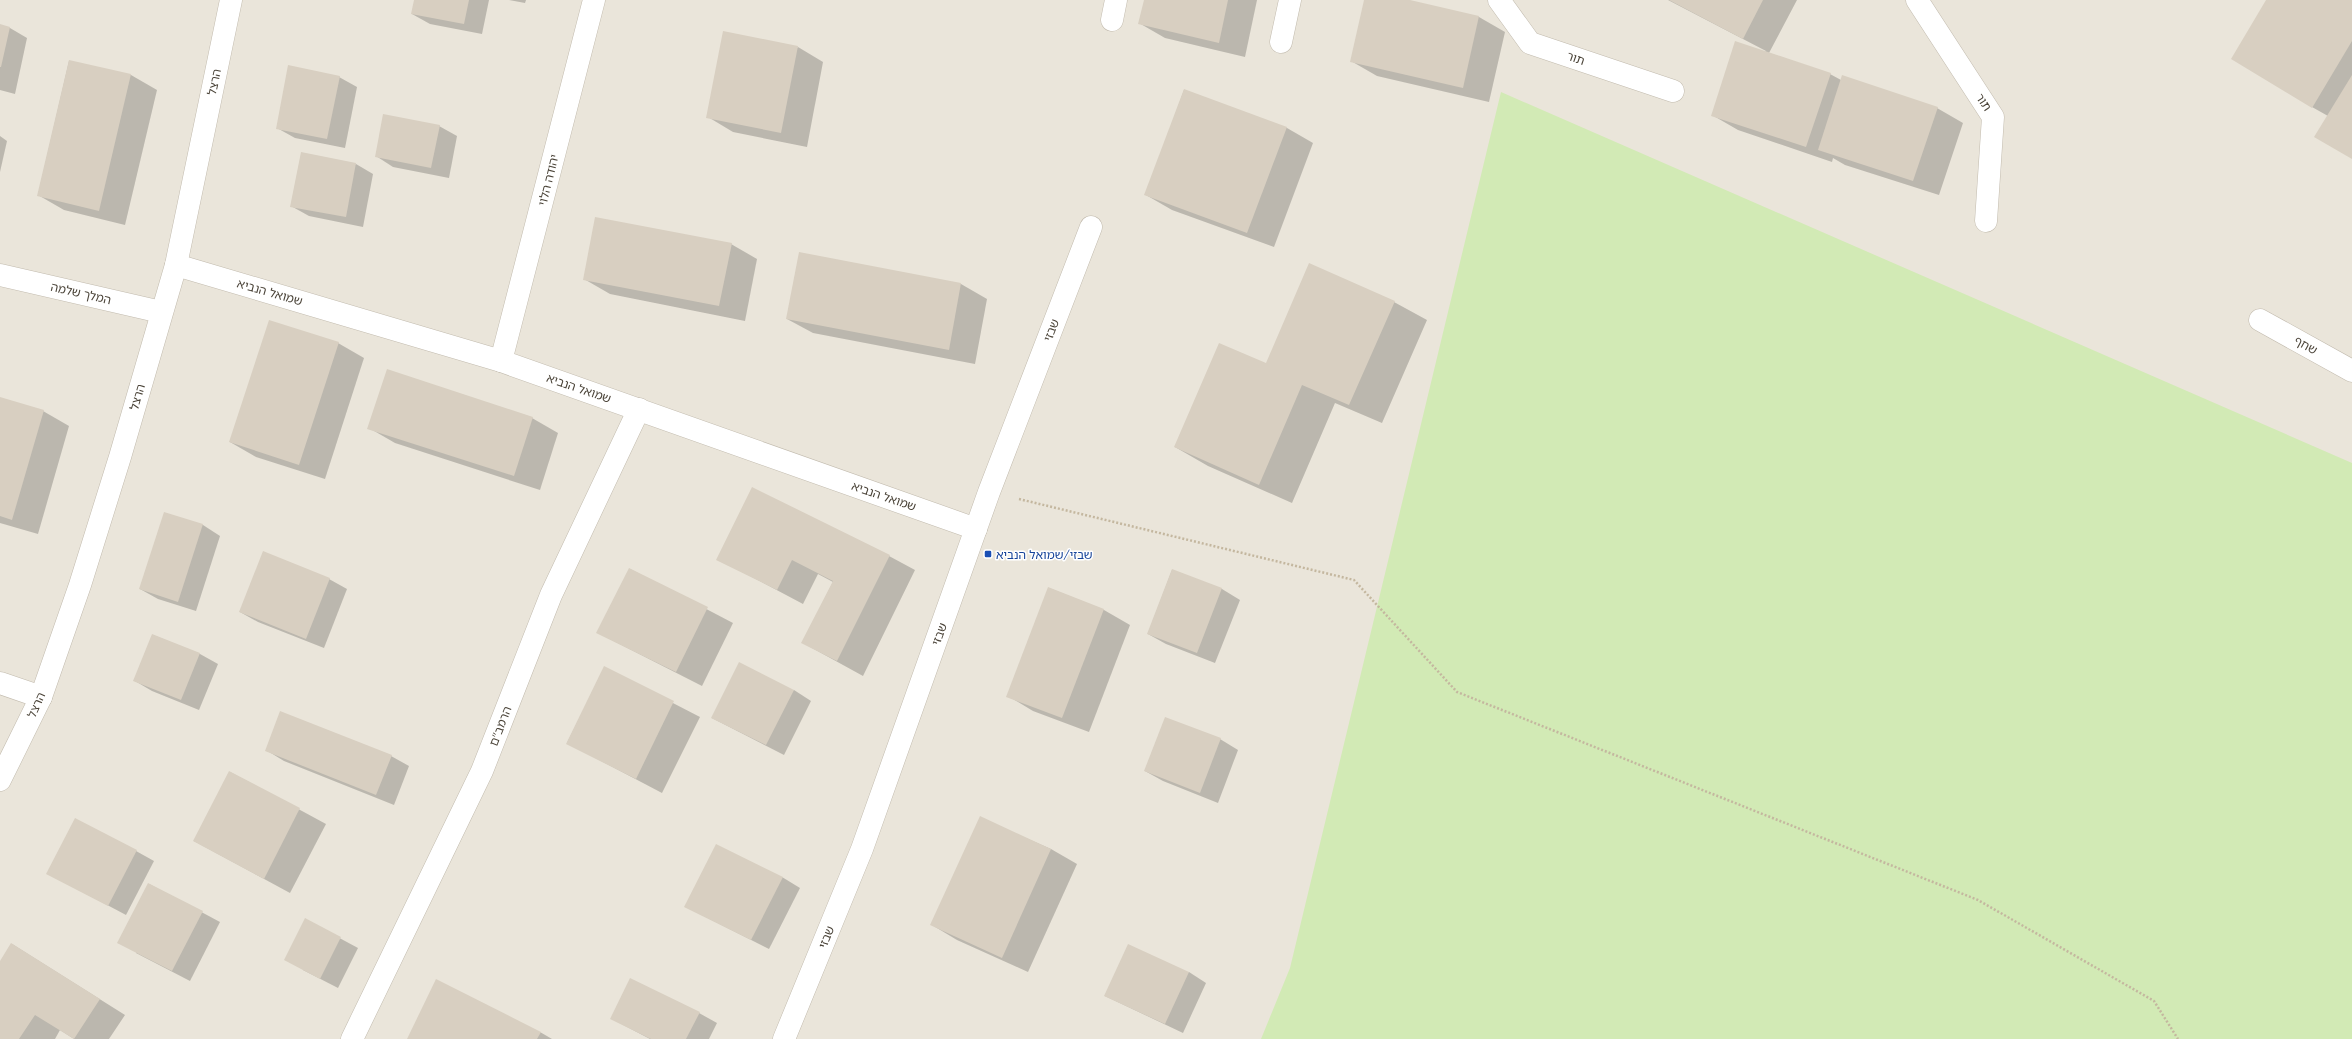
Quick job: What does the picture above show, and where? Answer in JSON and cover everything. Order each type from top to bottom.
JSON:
[{"type":"street","name":"הרצל","points":[[0,780],[41,697],[83,578],[176,265],[231,0]]},
{"type":"street","name":"יהודה הלוי","points":[[501,361],[594,0]]},
{"type":"street","points":[[1281,42],[1290,0]]},
{"type":"street","name":"תור","points":[[1498,0],[1530,43],[1673,91]]},
{"type":"street","name":"תור","points":[[1917,0],[1993,117],[1986,221]]},
{"type":"street","name":"שבזי","points":[[784,1039],[862,849],[989,492],[1091,227]]},
{"type":"street","name":"שמואל הנביא","points":[[176,265],[501,361],[976,529]]},
{"type":"street","name":"המלך שלמה","points":[[0,275],[161,312]]},
{"type":"street","name":"שחף","points":[[2260,320],[2352,371]]},
{"type":"street","name":"הרמב\"ם","points":[[352,1039],[482,771],[551,596],[639,410]]},
{"type":"street","points":[[0,683],[41,697]]},
{"type":"path","points":[[989,492],[1354,580],[1457,692],[1978,900],[2154,1002],[2178,1039]]},
{"type":"shaded area","points":[[0,0],[2352,0],[2352,1039],[0,1039]]},
{"type":"green space","points":[[1501,92],[2352,463],[2352,1039],[1261,1039],[1290,968]]},
{"type":"building","points":[[414,0],[469,0],[464,24],[411,14]]},
{"type":"building","points":[[1144,0],[1228,0],[1219,43],[1138,24]]},
{"type":"building","points":[[1364,0],[1410,0],[1479,16],[1463,88],[1350,62]]},
{"type":"building","points":[[1669,0],[1763,0],[1743,39]]},
{"type":"building","points":[[2266,0],[2352,0],[2352,41],[2312,108],[2231,59]]},
{"type":"building","points":[[0,24],[10,27],[1,67],[0,67]]},
{"type":"building","points":[[723,31],[798,46],[781,133],[706,118]]},
{"type":"building","points":[[1735,41],[1831,73],[1806,147],[1711,116]]},
{"type":"building","points":[[69,60],[131,74],[99,211],[37,196]]},
{"type":"building","points":[[288,65],[340,76],[327,139],[276,129]]},
{"type":"building","points":[[1842,75],[1938,107],[1913,181],[1818,150]]},
{"type":"building","points":[[2352,75],[2352,159],[2314,137]]},
{"type":"building","points":[[1184,89],[1287,127],[1247,233],[1144,195]]},
{"type":"building","points":[[383,114],[440,125],[431,168],[375,157]]},
{"type":"building","points":[[301,152],[356,163],[346,217],[290,207]]},
{"type":"building","points":[[595,217],[732,243],[719,306],[583,280]]},
{"type":"building","points":[[799,252],[961,283],[949,350],[786,319]]},
{"type":"building","points":[[1309,263],[1395,301],[1349,405],[1302,385],[1259,485],[1174,447],[1219,343],[1266,363]]},
{"type":"building","points":[[269,320],[339,342],[299,465],[229,442]]},
{"type":"building","points":[[387,369],[533,417],[514,476],[367,429]]},
{"type":"building","points":[[0,397],[44,410],[12,520],[0,516]]},
{"type":"building","points":[[752,487],[890,555],[837,661],[801,643],[833,581],[792,560],[777,590],[716,560]]},
{"type":"building","points":[[164,512],[203,524],[178,602],[139,589]]},
{"type":"building","points":[[263,551],[330,578],[306,639],[239,612]]},
{"type":"building","points":[[629,568],[708,607],[676,672],[596,633]]},
{"type":"building","points":[[1172,569],[1222,588],[1197,653],[1147,634]]},
{"type":"building","points":[[1048,587],[1104,609],[1062,718],[1006,697]]},
{"type":"building","points":[[152,634],[200,653],[181,700],[133,681]]},
{"type":"building","points":[[739,662],[794,690],[766,745],[711,718]]},
{"type":"building","points":[[604,666],[674,701],[636,779],[566,744]]},
{"type":"building","points":[[280,711],[392,755],[376,795],[265,751]]},
{"type":"building","points":[[1165,717],[1221,738],[1200,793],[1144,771]]},
{"type":"building","points":[[229,771],[300,808],[264,879],[193,841]]},
{"type":"building","points":[[980,816],[1051,849],[1002,958],[930,925]]},
{"type":"building","points":[[75,818],[137,850],[108,906],[46,874]]},
{"type":"building","points":[[716,844],[783,877],[751,940],[684,907]]},
{"type":"building","points":[[148,883],[203,911],[172,971],[117,943]]},
{"type":"building","points":[[305,918],[341,937],[320,979],[284,960]]},
{"type":"building","points":[[11,943],[100,999],[74,1039],[35,1015],[19,1039],[0,1039],[0,961]]},
{"type":"building","points":[[1128,944],[1189,972],[1165,1024],[1104,996]]},
{"type":"building","points":[[630,978],[700,1012],[686,1039],[651,1039],[610,1019]]},
{"type":"building","points":[[436,979],[541,1032],[537,1039],[407,1039]]},
{"type":"place","name":"שבזי/שמואל הנביא","points":[[988,554]]}]
